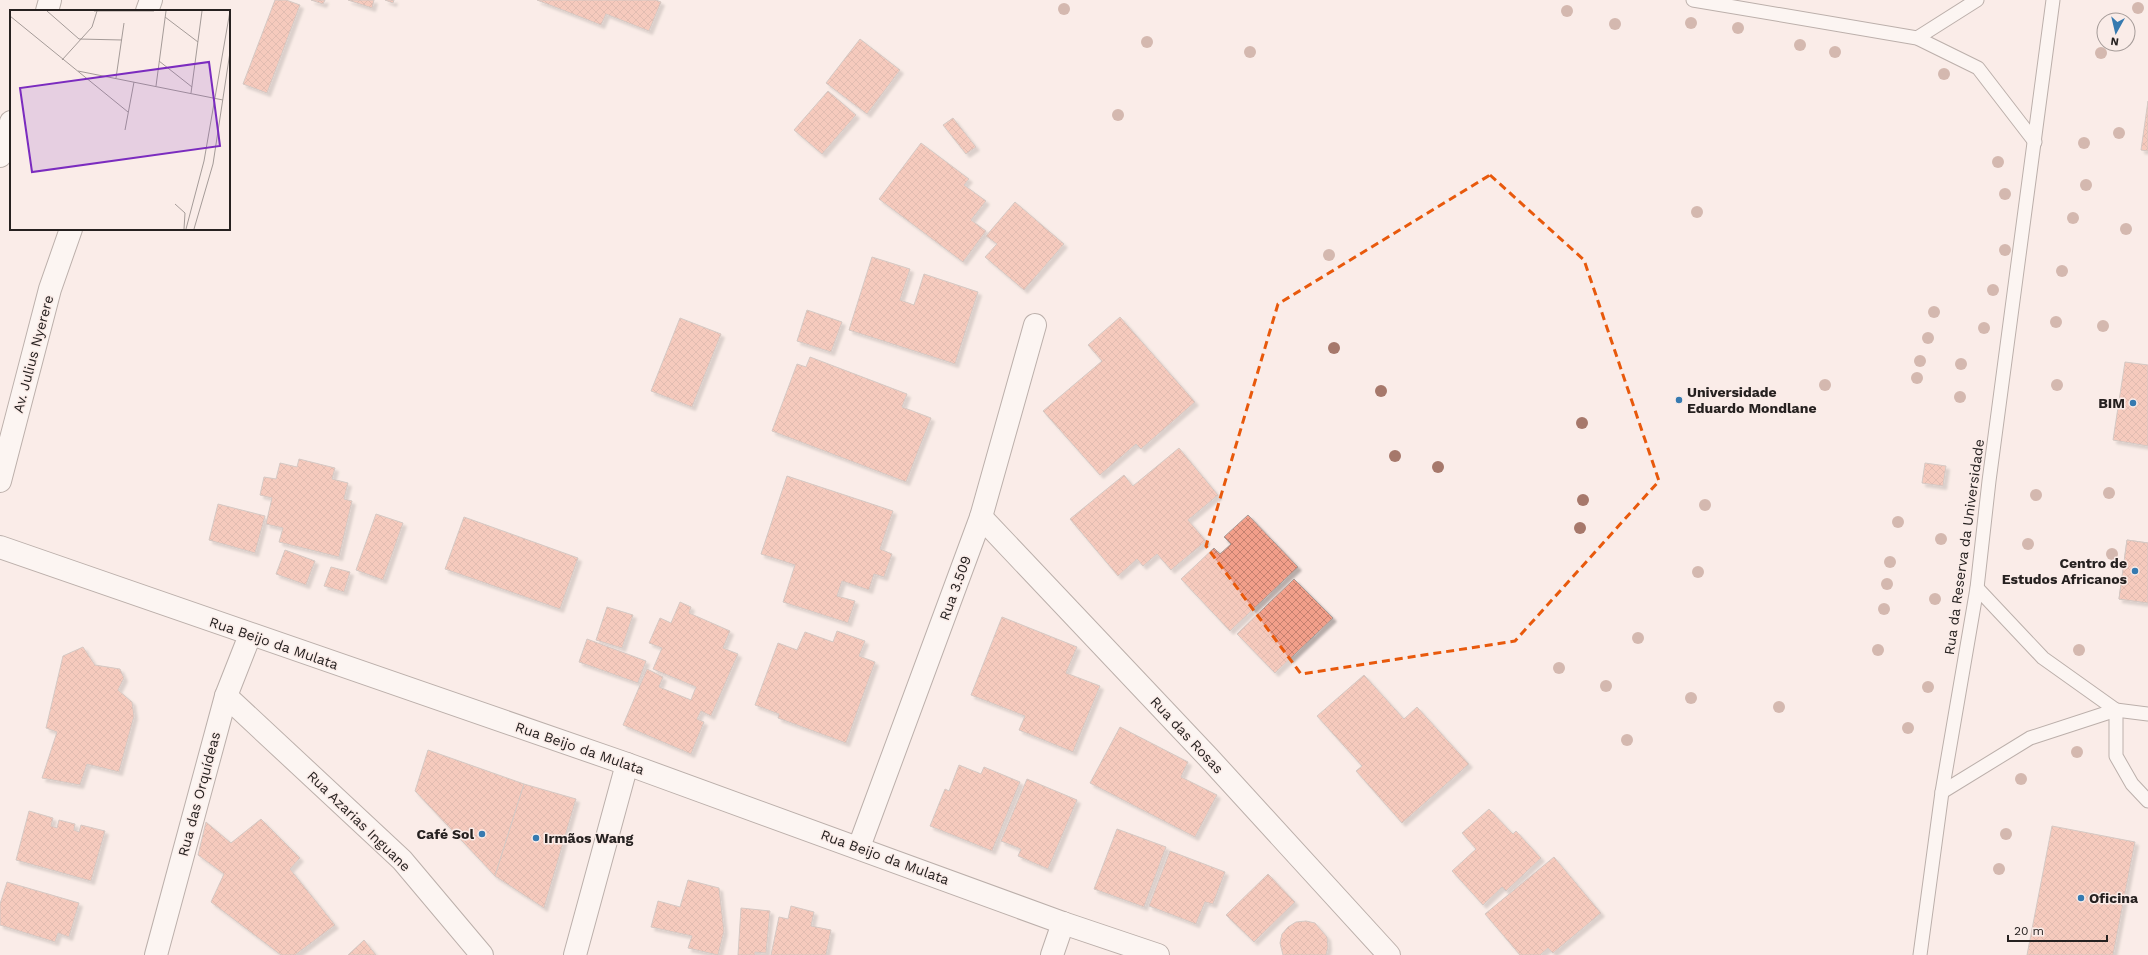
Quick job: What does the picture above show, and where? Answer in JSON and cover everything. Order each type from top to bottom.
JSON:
[{"type":"street","points":[[47,10],[50,0]]},
{"type":"street","points":[[147,10],[151,0]]},
{"type":"street","points":[[0,156],[10,125]]},
{"type":"street","name":"Av. Julius Nyerere","points":[[0,481],[50,289],[71,230]]},
{"type":"street","name":"Rua 3.509","points":[[859,847],[981,517],[1035,325]]},
{"type":"street","name":"Rua das Rosas","points":[[981,517],[1208,757],[1389,955]]},
{"type":"street","name":"Rua Beijo da Mulata","points":[[0,547],[250,635],[627,764],[859,847],[1063,923],[1158,955]]},
{"type":"street","name":"Rua das Orquídeas","points":[[156,955],[226,696],[250,635]]},
{"type":"street","name":"Rua Azarias Inguane","points":[[226,696],[402,860],[482,955]]},
{"type":"street","points":[[575,955],[627,764]]},
{"type":"street","points":[[1052,955],[1063,923]]},
{"type":"lane","points":[[1693,0],[1917,38],[1978,68],[2035,142]]},
{"type":"lane","points":[[1917,38],[1976,0]]},
{"type":"lane","name":"Rua da Reserva da Universidade","points":[[1920,955],[1942,792],[1977,588],[1989,482],[2053,0]]},
{"type":"lane","points":[[1977,588],[2043,658],[2116,710]]},
{"type":"lane","points":[[2116,710],[2116,756],[2132,784],[2148,801]]},
{"type":"lane","points":[[1942,792],[2030,738],[2116,710],[2148,714]]},
{"type":"highlighted area","points":[[1490,175],[1584,260],[1659,481],[1515,641],[1301,674],[1206,546],[1278,304]]},
{"type":"building","points":[[275,0],[286,0],[300,5],[267,93],[243,84]]},
{"type":"building","points":[[311,0],[325,0],[323,4]]},
{"type":"building","points":[[348,0],[374,0],[372,8]]},
{"type":"building","points":[[385,0],[394,0],[393,3]]},
{"type":"building","points":[[537,0],[656,0],[661,2],[649,31],[606,14],[601,25]]},
{"type":"building","points":[[860,39],[900,70],[867,114],[826,83]]},
{"type":"building","points":[[828,91],[856,115],[822,154],[794,130]]},
{"type":"building","points":[[2148,101],[2148,151],[2141,150]]},
{"type":"building","points":[[953,118],[976,147],[966,154],[943,125]]},
{"type":"building","points":[[921,143],[969,179],[964,185],[986,201],[971,220],[986,231],[963,262],[879,199]]},
{"type":"building","points":[[1015,202],[1064,244],[1024,290],[985,257],[997,244],[986,236]]},
{"type":"building","points":[[872,257],[910,269],[900,300],[914,305],[924,274],[978,292],[955,364],[849,330]]},
{"type":"building","points":[[807,310],[842,322],[831,352],[797,341]]},
{"type":"building","points":[[1120,317],[1195,402],[1141,449],[1136,444],[1100,475],[1043,411],[1102,361],[1088,345]]},
{"type":"building","points":[[680,318],[721,334],[692,407],[651,391]]},
{"type":"building","points":[[810,357],[907,394],[902,407],[931,418],[906,482],[772,431],[797,364],[806,367]]},
{"type":"building","name":"BIM","points":[[2125,362],[2148,365],[2148,446],[2113,440]]},
{"type":"building","points":[[1179,448],[1218,495],[1188,520],[1206,541],[1171,570],[1157,554],[1143,566],[1137,559],[1118,576],[1070,519],[1124,475],[1133,486]]},
{"type":"building","points":[[299,459],[335,468],[332,479],[348,483],[344,499],[352,501],[339,557],[279,542],[283,528],[266,524],[272,498],[260,495],[264,477],[276,479],[280,463],[297,467]]},
{"type":"building","points":[[1925,463],[1946,466],[1943,486],[1922,483]]},
{"type":"building","points":[[787,476],[893,511],[880,549],[892,554],[884,577],[874,574],[869,590],[842,581],[837,596],[855,601],[848,623],[783,602],[795,565],[761,554]]},
{"type":"building","points":[[218,504],[265,516],[255,553],[209,540]]},
{"type":"building","points":[[376,514],[403,523],[383,580],[356,570]]},
{"type":"building","points":[[1248,515],[1298,567],[1230,631],[1181,579],[1214,548],[1220,554],[1231,544],[1224,537]]},
{"type":"building","points":[[464,517],[578,558],[560,609],[445,569]]},
{"type":"building","name":"Centro de Estudos Africanos","points":[[2127,540],[2148,543],[2148,603],[2119,599]]},
{"type":"building","name":"Centro de Estudos Africanos","points":[[2127,540],[2148,543],[2148,603],[2119,599]]},
{"type":"building","points":[[285,550],[315,561],[306,585],[276,574]]},
{"type":"building","points":[[331,567],[350,572],[344,592],[324,586]]},
{"type":"building","points":[[1294,579],[1333,618],[1275,673],[1237,634]]},
{"type":"building","points":[[680,602],[691,607],[689,613],[730,631],[723,648],[738,654],[711,716],[701,711],[697,719],[704,722],[691,754],[623,725],[647,669],[663,677],[659,687],[691,700],[696,687],[653,669],[662,648],[649,643],[660,618],[671,623]]},
{"type":"building","points":[[607,607],[633,615],[622,648],[596,640]]},
{"type":"building","points":[[1002,617],[1077,647],[1066,673],[1100,686],[1073,752],[1019,730],[1025,716],[971,695]]},
{"type":"building","points":[[837,631],[865,641],[859,656],[875,662],[846,743],[778,718],[779,714],[755,705],[778,643],[797,650],[805,632],[833,642]]},
{"type":"building","points":[[587,639],[646,661],[638,683],[579,662]]},
{"type":"building","points":[[83,647],[95,665],[120,669],[124,678],[118,690],[132,702],[134,716],[119,772],[87,764],[80,785],[42,778],[57,732],[46,728],[63,656]]},
{"type":"building","points":[[1364,675],[1404,719],[1417,707],[1469,764],[1402,823],[1356,771],[1362,766],[1317,716]]},
{"type":"building","points":[[1120,727],[1188,762],[1181,777],[1217,795],[1195,837],[1090,783]]},
{"type":"building","name":"Café Sol","points":[[428,750],[524,784],[495,876],[415,791]]},
{"type":"building","points":[[959,765],[981,774],[984,767],[1020,782],[992,851],[930,826],[945,789],[949,791]]},
{"type":"building","points":[[1027,779],[1077,800],[1048,869],[1018,856],[1021,849],[1001,841]]},
{"type":"building","name":"Irmãos Wang","points":[[524,784],[576,799],[544,908],[495,876]]},
{"type":"building","points":[[1489,809],[1513,834],[1516,831],[1541,858],[1506,891],[1502,887],[1483,905],[1452,871],[1476,849],[1462,833]]},
{"type":"building","points":[[29,811],[53,818],[51,826],[57,828],[59,820],[75,824],[74,830],[79,832],[81,825],[105,831],[91,881],[16,860]]},
{"type":"building","points":[[261,819],[300,858],[290,869],[335,925],[295,955],[281,955],[211,902],[224,874],[198,855],[206,822],[231,843]]},
{"type":"building","name":"Oficina","points":[[2052,826],[2135,842],[2113,955],[2027,955]]},
{"type":"building","points":[[1117,829],[1166,847],[1144,907],[1094,889]]},
{"type":"building","points":[[1170,851],[1225,872],[1213,904],[1205,902],[1196,924],[1149,906]]},
{"type":"building","points":[[1554,857],[1601,913],[1553,953],[1548,948],[1540,955],[1520,955],[1485,914]]},
{"type":"building","points":[[1268,874],[1295,902],[1254,942],[1226,915]]},
{"type":"building","points":[[688,880],[719,888],[724,931],[718,955],[688,948],[692,936],[651,927],[658,901],[680,907]]},
{"type":"building","points":[[7,882],[79,903],[69,937],[58,933],[55,942],[0,925],[0,904]]},
{"type":"building","points":[[791,906],[814,912],[811,926],[831,930],[826,955],[771,955],[779,917],[788,919]]},
{"type":"building","points":[[741,908],[770,911],[766,953],[755,952],[755,955],[738,955]]},
{"type":"building","points":[[1306,921],[1315,923],[1327,937],[1328,947],[1326,955],[1283,955],[1280,943],[1282,934],[1288,927],[1296,922]]},
{"type":"building","points":[[364,940],[376,955],[348,955]]},
{"type":"place","name":"Universidade Eduardo Mondlane","points":[[1679,400]]},
{"type":"place","name":"BIM","points":[[2133,403]]},
{"type":"place","name":"Centro de Estudos Africanos","points":[[2135,571]]},
{"type":"place","name":"Café Sol","points":[[482,834]]},
{"type":"place","name":"Irmãos Wang","points":[[536,838]]},
{"type":"place","name":"Oficina","points":[[2081,898]]}]
